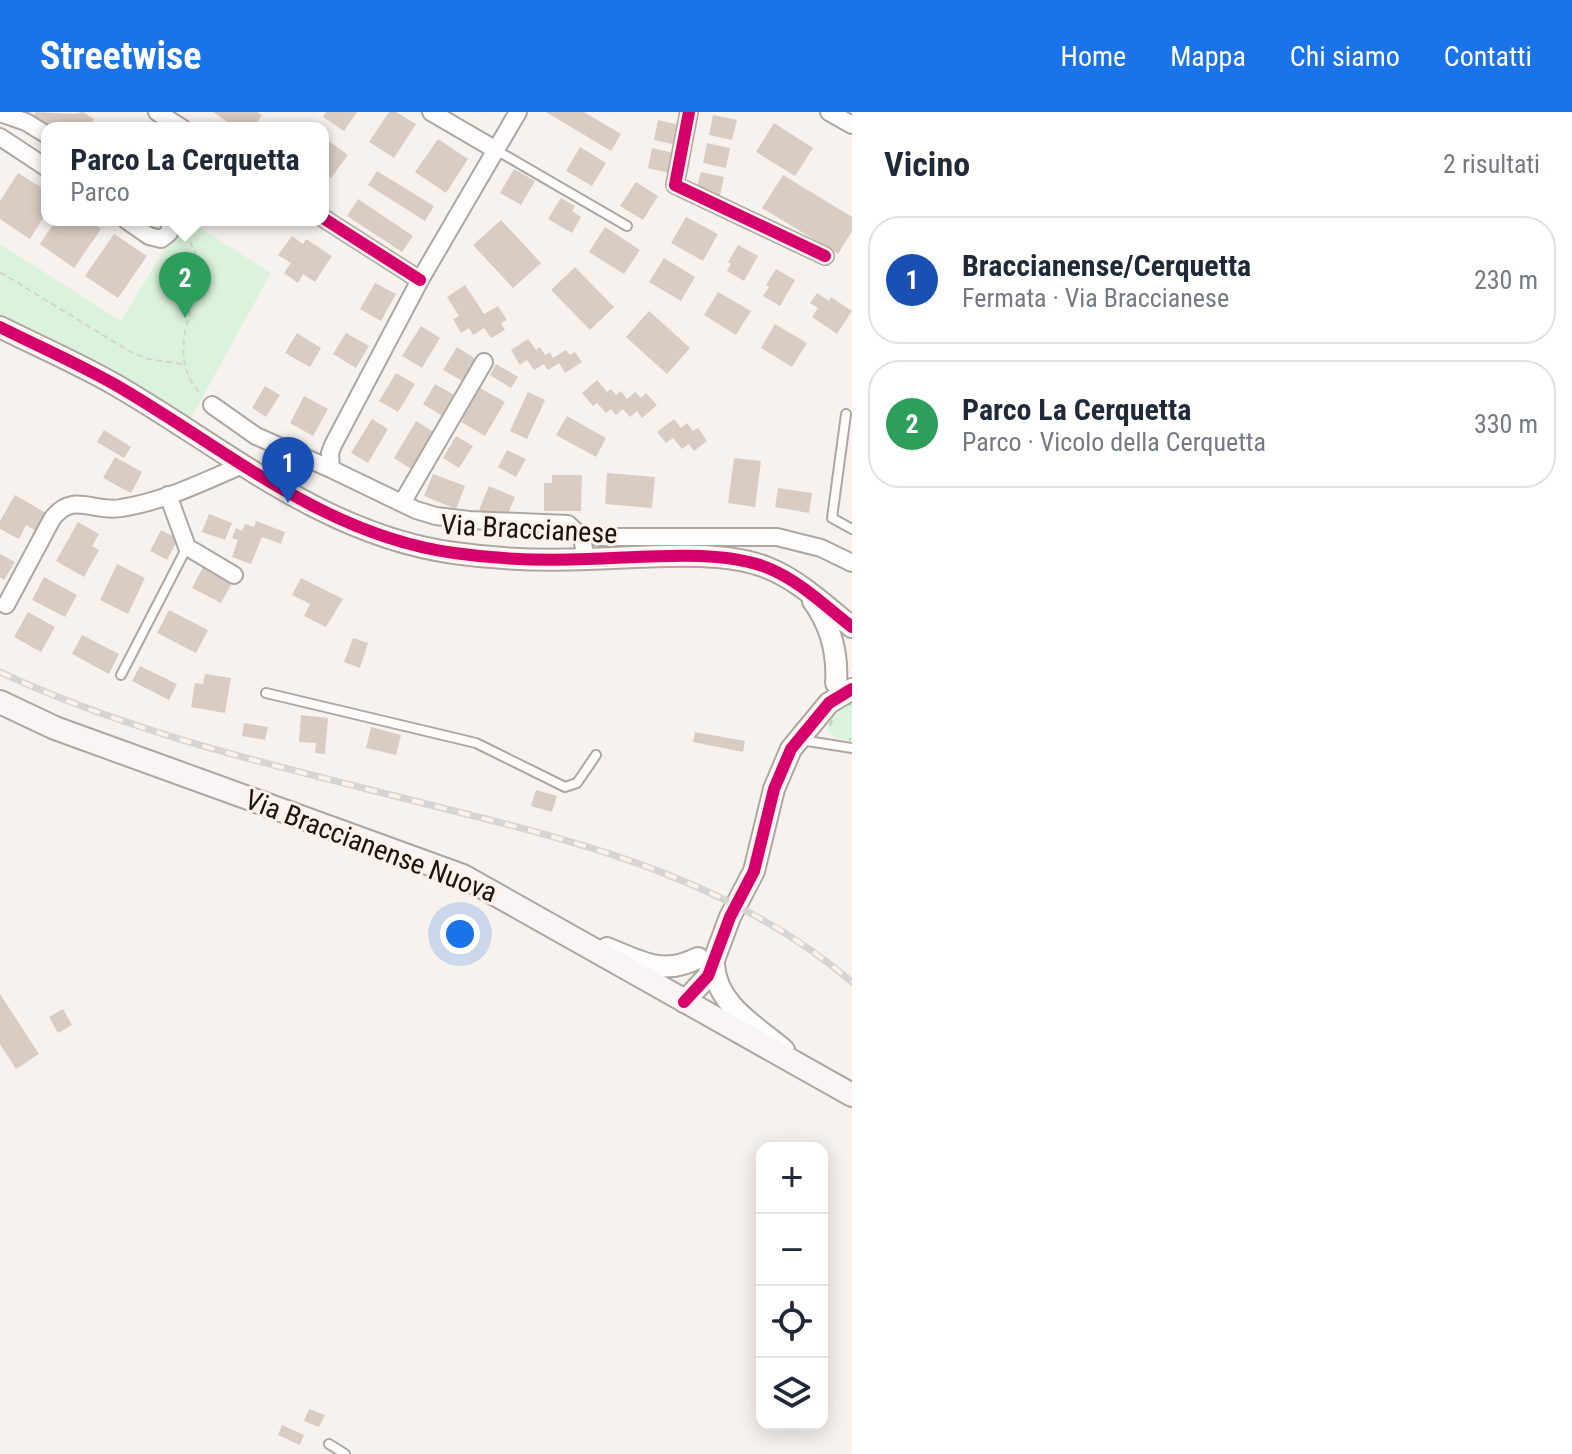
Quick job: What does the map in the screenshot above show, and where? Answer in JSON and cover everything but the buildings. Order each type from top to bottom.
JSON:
[{"type":"main road","name":"Via Braccianense Nuova","points":[[0,702],[55,728],[463,876],[852,1095]]},
{"type":"street","points":[[431,112],[496,150]]},
{"type":"street","points":[[331,469],[333,445],[420,280],[518,112]]},
{"type":"street","points":[[689,112],[675,185],[825,256]]},
{"type":"street","points":[[829,112],[852,125]]},
{"type":"street","points":[[0,113],[41,131]]},
{"type":"street","points":[[0,137],[41,164]]},
{"type":"street","points":[[329,222],[420,280]]},
{"type":"street","points":[[135,226],[149,236],[161,239],[167,235],[170,226]]},
{"type":"street","name":"Via Braccianese","points":[[0,327],[115,385],[240,466],[350,526],[412,545],[476,556],[736,559],[767,568],[801,586],[852,627]]},
{"type":"street","points":[[402,503],[484,362]]},
{"type":"street","points":[[212,405],[256,436],[426,513],[453,518],[560,522],[590,537],[777,537],[821,548],[852,563]]},
{"type":"street","points":[[6,605],[52,519],[62,507],[72,504],[103,509],[122,508],[168,495],[240,466]]},
{"type":"street","points":[[168,495],[187,547],[234,575]]},
{"type":"street","points":[[590,537],[594,559]]},
{"type":"street","points":[[801,586],[816,604],[830,632],[844,691]]},
{"type":"street","points":[[684,1002],[697,990],[706,961],[754,871],[777,779],[797,740],[844,691],[852,662]]},
{"type":"street","points":[[557,928],[645,964],[664,968],[706,961]]},
{"type":"street","points":[[706,961],[726,999],[808,1072]]},
{"type":"lane","points":[[496,150],[627,226]]},
{"type":"lane","points":[[846,414],[832,518],[852,529]]},
{"type":"lane","points":[[121,675],[187,547]]},
{"type":"lane","points":[[266,693],[476,743],[565,787],[577,783],[596,755]]},
{"type":"lane","points":[[797,740],[852,748]]},
{"type":"lane","points":[[329,1444],[345,1454]]},
{"type":"path","points":[[175,226],[186,235],[196,258],[196,277],[182,364],[186,375],[212,405]]},
{"type":"path","points":[[0,272],[129,351],[148,359],[182,364]]},
{"type":"green space","points":[[178,226],[197,226],[271,273],[190,420],[139,385],[0,315],[0,244],[121,321]]},
{"type":"green space","points":[[852,699],[852,741],[836,738],[827,730],[829,722]]},
{"type":"railway","points":[[0,672],[108,716],[164,734],[279,767],[558,838],[662,872],[760,918],[852,982]]},
{"type":"cycle path","points":[[689,112],[675,185],[825,256]]},
{"type":"cycle path","points":[[329,222],[420,280]]},
{"type":"cycle path","points":[[0,327],[114,384],[276,486],[361,528],[406,543],[487,557],[554,560],[704,556],[749,562],[791,580],[852,627]]},
{"type":"cycle path","points":[[684,1002],[708,976],[730,917],[754,871],[774,789],[791,749],[829,703],[852,689]]},
{"type":"place","name":"Parco La Cerquetta","points":[[185,318]]},
{"type":"place","name":"Braccianense/Cerquetta","points":[[288,503]]}]
